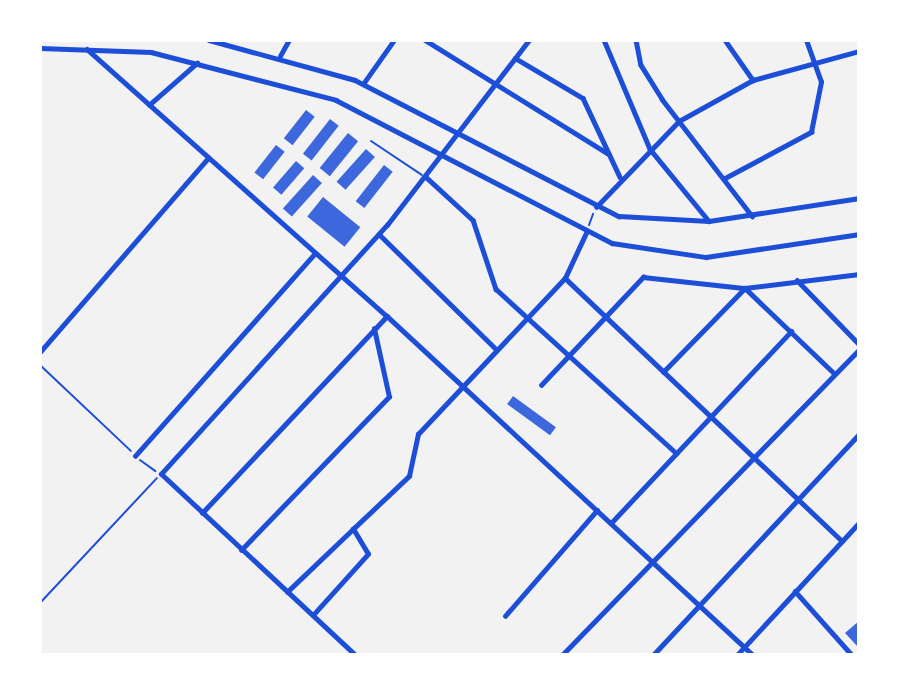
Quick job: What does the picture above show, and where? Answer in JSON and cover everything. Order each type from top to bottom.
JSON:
[{"type":"street","points":[[209,40],[281,57],[363,84],[595,209],[631,218],[709,221],[859,198]]},
{"type":"street","points":[[242,40],[242,48]]},
{"type":"street","points":[[281,57],[289,40]]},
{"type":"street","points":[[363,84],[394,40]]},
{"type":"street","points":[[425,40],[609,154]]},
{"type":"street","points":[[355,655],[161,474],[379,234],[426,177],[454,131],[529,40]]},
{"type":"street","points":[[604,40],[650,149],[709,221]]},
{"type":"street","points":[[636,40],[641,65],[679,121],[752,216]]},
{"type":"street","points":[[725,40],[753,80]]},
{"type":"street","points":[[725,178],[807,139],[821,82],[807,40]]},
{"type":"street","points":[[40,48],[151,52],[347,104],[612,243],[706,257],[859,234]]},
{"type":"street","points":[[87,49],[387,316],[753,655]]},
{"type":"street","points":[[595,209],[620,177],[679,121],[753,80],[859,51]]},
{"type":"street","points":[[515,58],[583,98],[620,177]]},
{"type":"street","points":[[149,105],[197,63]]},
{"type":"street","points":[[40,352],[208,158]]},
{"type":"street","points":[[426,177],[469,214],[489,277],[525,317],[676,453]]},
{"type":"street","points":[[287,592],[409,476],[418,434],[460,383],[565,278],[587,231]]},
{"type":"street","points":[[379,234],[495,348]]},
{"type":"street","points":[[135,456],[315,253]]},
{"type":"street","points":[[541,385],[643,277],[745,288],[797,279],[859,274]]},
{"type":"street","points":[[565,278],[751,458],[842,541]]},
{"type":"street","points":[[797,279],[859,344]]},
{"type":"street","points":[[745,288],[834,373]]},
{"type":"street","points":[[663,372],[745,288]]},
{"type":"street","points":[[202,513],[387,316]]},
{"type":"street","points":[[241,550],[390,397],[374,329]]},
{"type":"street","points":[[611,523],[791,331]]},
{"type":"street","points":[[562,655],[655,564],[751,458],[859,350]]},
{"type":"street","points":[[653,655],[859,434]]},
{"type":"street","points":[[505,616],[597,510]]},
{"type":"street","points":[[737,655],[859,523]]},
{"type":"street","points":[[313,615],[368,554],[353,529]]},
{"type":"street","points":[[795,591],[852,655]]},
{"type":"lane","points":[[371,141],[426,177]]},
{"type":"path","points":[[587,231],[595,209]]},
{"type":"path","points":[[40,365],[135,456],[161,474],[40,603]]},
{"type":"building","points":[[306,110],[315,117],[293,145],[284,138]]},
{"type":"building","points":[[330,119],[339,126],[312,160],[303,154]]},
{"type":"building","points":[[348,133],[358,141],[330,176],[320,168]]},
{"type":"building","points":[[276,145],[285,152],[263,179],[254,173]]},
{"type":"building","points":[[366,149],[375,157],[345,190],[337,182]]},
{"type":"building","points":[[296,161],[304,168],[281,195],[273,187]]},
{"type":"building","points":[[384,165],[393,172],[364,208],[356,201]]},
{"type":"building","points":[[313,175],[322,183],[292,216],[283,208]]},
{"type":"building","points":[[323,197],[360,227],[345,247],[307,216]]},
{"type":"building","points":[[513,396],[556,427],[550,435],[507,404]]},
{"type":"building","points":[[859,621],[859,648],[845,633]]}]
